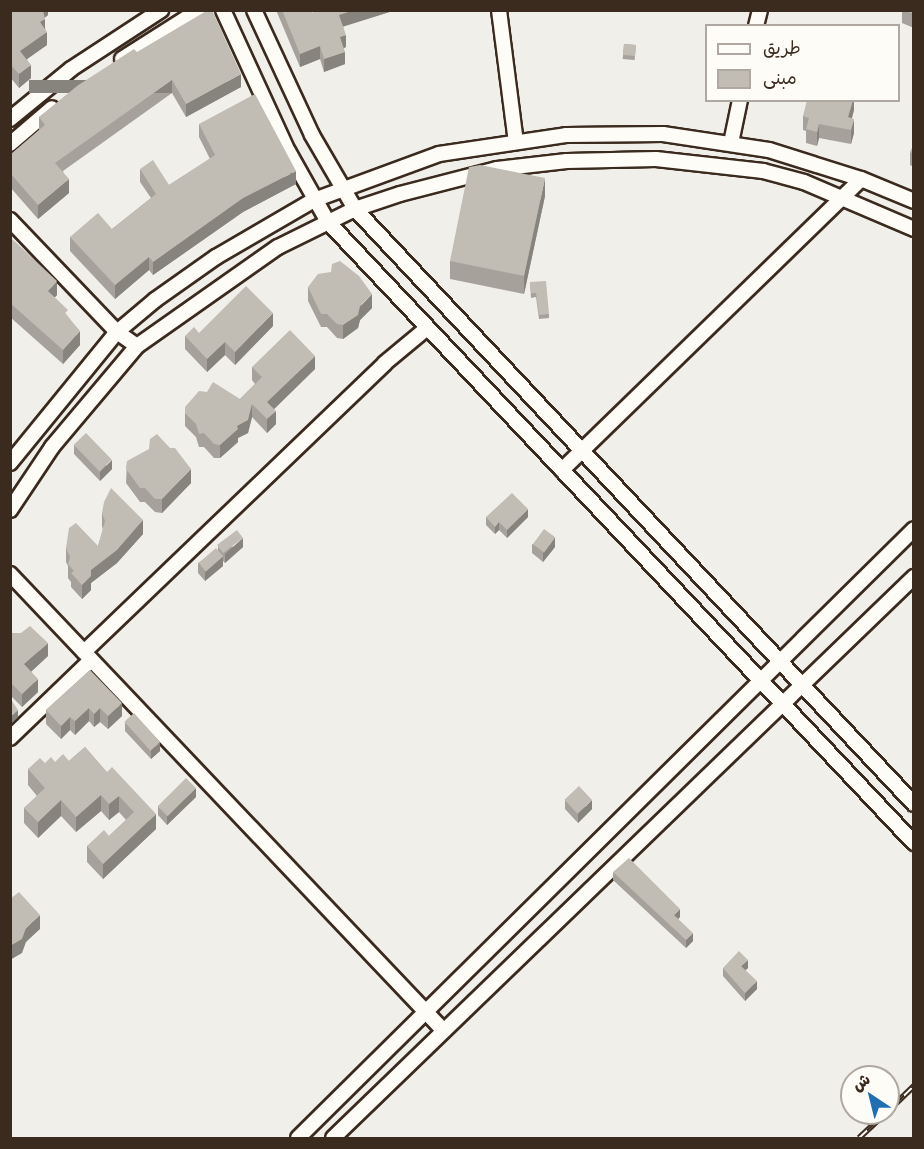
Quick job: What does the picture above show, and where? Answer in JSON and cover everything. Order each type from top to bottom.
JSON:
[{"type":"street","points":[[10,119],[71,69],[161,10]]},
{"type":"street","points":[[107,69],[199,10]]},
{"type":"street","points":[[223,10],[314,200],[328,222],[757,681],[914,843]]},
{"type":"street","points":[[254,10],[341,188],[355,209],[914,804]]},
{"type":"street","points":[[499,10],[516,142]]},
{"type":"street","points":[[10,144],[60,101]]},
{"type":"street","points":[[731,143],[740,102]]},
{"type":"street","points":[[10,463],[117,332],[216,257],[314,200],[341,188],[439,154],[567,135],[663,134],[769,150],[861,179],[914,201]]},
{"type":"street","points":[[10,510],[52,447],[137,346],[278,247],[355,209],[451,178],[567,161],[656,159],[763,171],[843,197],[914,229]]},
{"type":"street","points":[[562,470],[861,179]]},
{"type":"street","points":[[10,220],[117,332],[137,346]]},
{"type":"street","points":[[10,738],[88,656],[381,367],[427,328]]},
{"type":"street","points":[[298,1138],[423,1011],[914,529]]},
{"type":"street","points":[[10,574],[443,1030]]},
{"type":"street","points":[[333,1138],[914,577]]},
{"type":"building","points":[[10,10],[43,10],[45,19],[40,22],[47,32],[20,51],[31,65],[19,74],[10,64]]},
{"type":"building","points":[[208,10],[212,10],[241,74],[186,104],[172,80],[55,163],[69,179],[38,205],[10,173],[10,155],[45,125],[39,117],[77,86],[134,49],[137,52]]},
{"type":"building","points":[[282,10],[311,10],[312,13],[320,10],[354,10],[339,15],[346,35],[340,37],[345,52],[324,59],[320,46],[300,54]]},
{"type":"building","points":[[624,44],[636,45],[635,56],[623,55]]},
{"type":"building","points":[[255,94],[296,171],[243,198],[153,262],[149,257],[115,285],[70,237],[98,213],[112,229],[156,194],[140,169],[153,160],[169,185],[215,155],[199,124]]},
{"type":"building","points":[[806,102],[852,102],[848,117],[854,119],[851,130],[819,124],[817,132],[806,129],[809,118],[803,116]]},
{"type":"building","points":[[480,165],[545,178],[524,276],[450,261],[469,167]]},
{"type":"building","points":[[10,237],[57,281],[48,291],[68,310],[65,313],[80,331],[63,350],[10,303]]},
{"type":"building","points":[[340,261],[359,276],[372,294],[360,306],[358,315],[343,325],[337,324],[327,314],[321,314],[308,287],[318,274],[331,272],[332,264]]},
{"type":"building","points":[[546,281],[549,314],[539,315],[536,293],[531,293],[530,282]]},
{"type":"building","points":[[246,286],[273,313],[235,352],[225,342],[207,359],[185,336],[194,327],[199,333]]},
{"type":"building","points":[[290,330],[315,356],[267,402],[276,411],[267,419],[252,404],[248,420],[237,426],[238,429],[220,445],[214,444],[204,433],[199,434],[196,424],[185,413],[185,407],[199,391],[207,392],[213,382],[240,399],[262,377],[252,367]]},
{"type":"building","points":[[86,433],[112,460],[99,471],[74,445]]},
{"type":"building","points":[[157,434],[170,448],[175,448],[191,469],[162,499],[155,499],[145,488],[140,488],[126,469],[127,461],[149,449],[150,439]]},
{"type":"building","points":[[111,488],[143,520],[117,550],[91,570],[91,576],[82,585],[71,573],[74,571],[68,564],[70,557],[66,548],[69,528],[76,523],[98,546],[105,521],[102,513],[104,502]]},
{"type":"building","points":[[512,493],[528,509],[507,530],[499,522],[495,527],[486,517]]},
{"type":"building","points":[[544,529],[555,537],[544,553],[533,544]]},
{"type":"building","points":[[237,530],[243,538],[223,553],[217,545]]},
{"type":"building","points":[[216,548],[223,556],[206,571],[199,563]]},
{"type":"building","points":[[30,626],[48,643],[24,664],[38,679],[22,694],[10,682],[10,633],[21,633]]},
{"type":"building","points":[[90,670],[122,703],[108,716],[100,708],[94,714],[89,708],[75,721],[70,717],[61,726],[46,710]]},
{"type":"building","points":[[12,701],[18,710],[10,717],[10,702]]},
{"type":"building","points":[[134,713],[160,742],[150,751],[124,722]]},
{"type":"building","points":[[85,747],[107,772],[112,767],[156,814],[103,864],[87,846],[104,830],[109,836],[134,812],[119,796],[109,804],[101,795],[76,817],[61,800],[38,822],[24,808],[45,788],[28,769],[40,758],[45,763],[51,757],[55,762],[63,754],[69,761]]},
{"type":"building","points":[[186,778],[196,788],[168,816],[158,806]]},
{"type":"building","points":[[579,786],[592,800],[577,814],[564,800]]},
{"type":"building","points":[[629,858],[680,909],[674,915],[693,933],[686,940],[613,872]]},
{"type":"building","points":[[19,892],[40,915],[26,928],[22,939],[10,946],[10,899]]},
{"type":"building","points":[[739,951],[748,960],[741,966],[757,981],[745,993],[723,968]]},
{"type":"railway","points":[[900,1099],[914,1086]]},
{"type":"railway","points":[[859,1138],[873,1125]]}]
